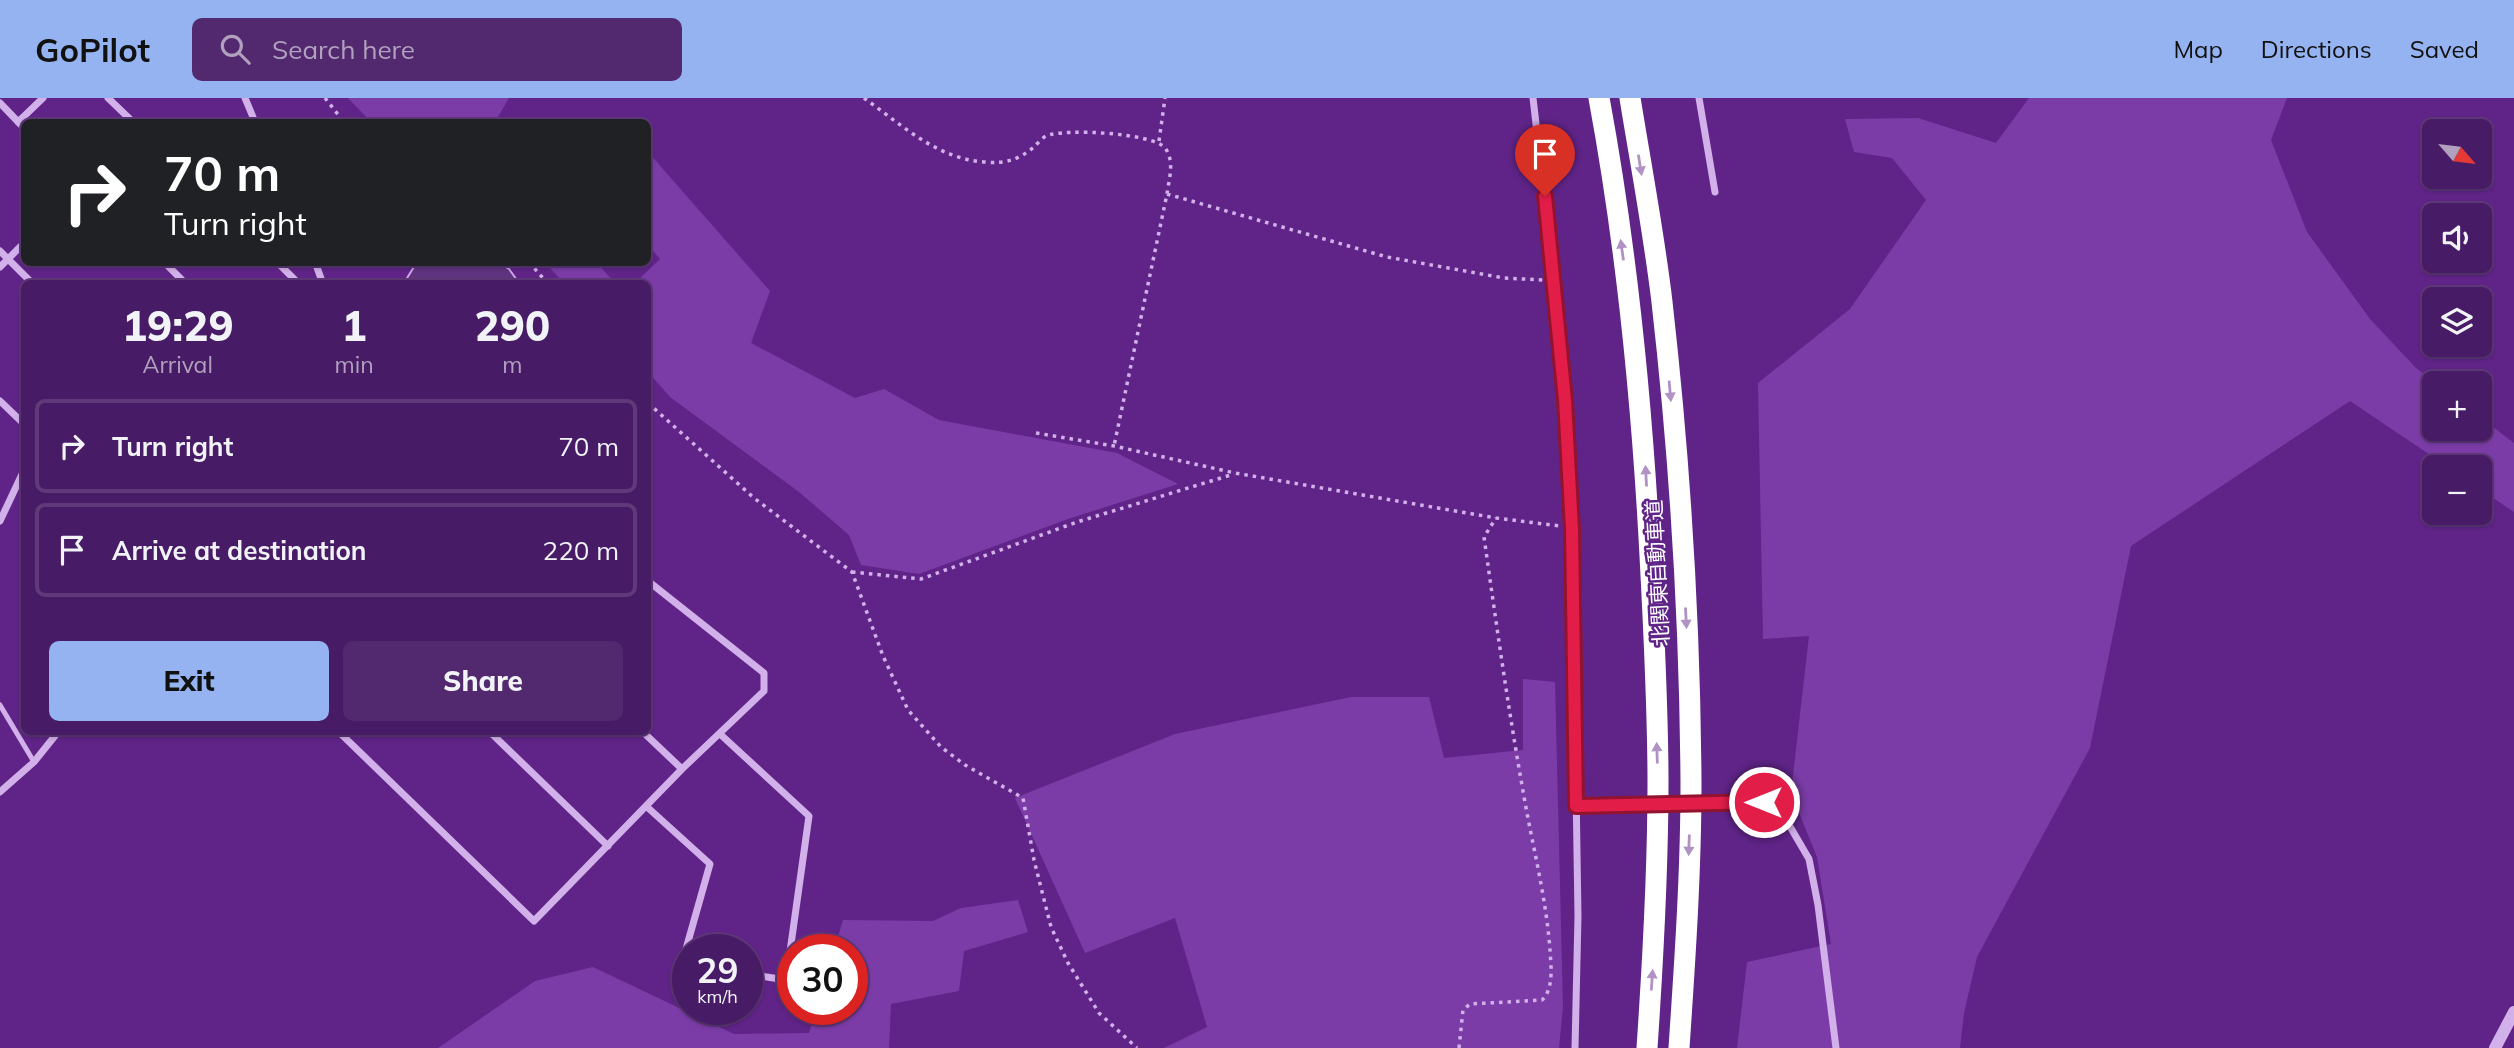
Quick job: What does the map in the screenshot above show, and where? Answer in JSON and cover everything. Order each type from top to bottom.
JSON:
[{"type":"highway","name":"北関東自動車道","points":[[1599,98],[1630,304],[1646,468],[1658,783],[1654,950],[1647,1048]]},
{"type":"highway","name":"北関東自動車道","points":[[1630,98],[1662,300],[1677,463],[1686,629],[1691,785],[1686,950],[1679,1048]]},
{"type":"street","points":[[26,119],[43,98]]},
{"type":"street","points":[[108,98],[130,119]]},
{"type":"street","points":[[245,98],[254,119]]},
{"type":"street","points":[[1533,98],[1565,400],[1572,529],[1578,916],[1575,1048]]},
{"type":"street","points":[[1699,98],[1715,192]]},
{"type":"street","points":[[0,103],[21,125]]},
{"type":"street","points":[[0,267],[21,246]]},
{"type":"street","points":[[0,251],[29,280]]},
{"type":"street","points":[[168,266],[182,280]]},
{"type":"street","points":[[281,266],[295,280]]},
{"type":"street","points":[[0,401],[21,421]]},
{"type":"street","points":[[0,521],[21,476]]},
{"type":"street","points":[[342,735],[534,921],[682,769],[764,691],[764,673],[651,583]]},
{"type":"street","points":[[720,734],[809,816],[786,980],[763,976]]},
{"type":"street","points":[[0,792],[34,762],[56,735]]},
{"type":"street","points":[[494,735],[608,846]]},
{"type":"street","points":[[646,735],[682,769]]},
{"type":"street","points":[[1576,806],[1764,802],[1785,818],[1809,859],[1818,905],[1836,1048]]},
{"type":"street","points":[[646,806],[710,864],[690,934]]},
{"type":"street","points":[[2495,1048],[2514,1012]]},
{"type":"lane","points":[[0,705],[34,762]]},
{"type":"path","points":[[325,98],[342,119]]},
{"type":"path","points":[[864,98],[942,152],[984,162],[1002,163],[1016,160],[1046,136],[1080,132],[1113,134],[1159,142],[1167,150],[1171,164],[1167,194],[1114,446]]},
{"type":"path","points":[[1159,142],[1165,98]]},
{"type":"path","points":[[1167,194],[1387,257],[1504,278],[1554,279]]},
{"type":"path","points":[[532,266],[545,280]]},
{"type":"path","points":[[651,405],[754,498],[852,572],[921,579],[1077,522],[1235,473]]},
{"type":"path","points":[[1036,433],[1114,446],[1235,473],[1496,519],[1542,522],[1572,529]]},
{"type":"path","points":[[1459,1048],[1463,1010],[1470,1004],[1542,1000],[1548,995],[1550,984],[1550,950],[1542,884],[1515,748],[1484,537],[1496,519]]},
{"type":"path","points":[[852,572],[883,656],[908,710],[941,747],[965,765],[1024,798],[1034,860],[1051,927],[1068,963],[1098,1013],[1138,1048]]},
{"type":"shaded area","points":[[348,98],[509,98],[497,119],[368,119]]},
{"type":"shaded area","points":[[2029,98],[2287,98],[2271,140],[2307,232],[2370,319],[2422,372],[2422,441],[2492,441],[2492,426],[2514,443],[2514,512],[2492,497],[2492,455],[2430,455],[2350,401],[2131,546],[2090,748],[1977,957],[1964,1013],[1960,1048],[1737,1048],[1747,962],[1831,944],[1817,857],[1791,793],[1809,636],[1763,639],[1758,383],[1850,309],[1926,200],[1892,158],[1854,152],[1845,119],[1918,118],[1996,143]]},
{"type":"shaded area","points":[[651,155],[770,291],[751,343],[855,398],[884,389],[939,420],[1117,453],[1178,484],[1068,519],[919,574],[861,565],[849,535],[799,492],[670,397],[651,375],[651,280],[638,280],[660,259],[651,248]]},
{"type":"shaded area","points":[[415,266],[504,266],[517,280],[406,280]]},
{"type":"shaded area","points":[[600,266],[612,280],[561,280],[550,268]]},
{"type":"shaded area","points":[[1523,679],[1555,682],[1563,1007],[1559,1048],[1164,1048],[1207,1027],[1175,918],[1085,953],[1015,798],[1175,734],[1351,697],[1429,697],[1444,758],[1523,750]]},
{"type":"shaded area","points":[[1018,900],[1028,932],[964,951],[959,991],[891,1004],[889,1048],[438,1048],[535,981],[593,967],[672,1005],[672,1025],[715,1025],[734,1034],[809,1033],[811,1025],[868,1025],[868,934],[839,934],[843,920],[933,921],[961,908]]},
{"type":"route","points":[[1545,196],[1565,400],[1572,529],[1576,806],[1764,802]]}]
